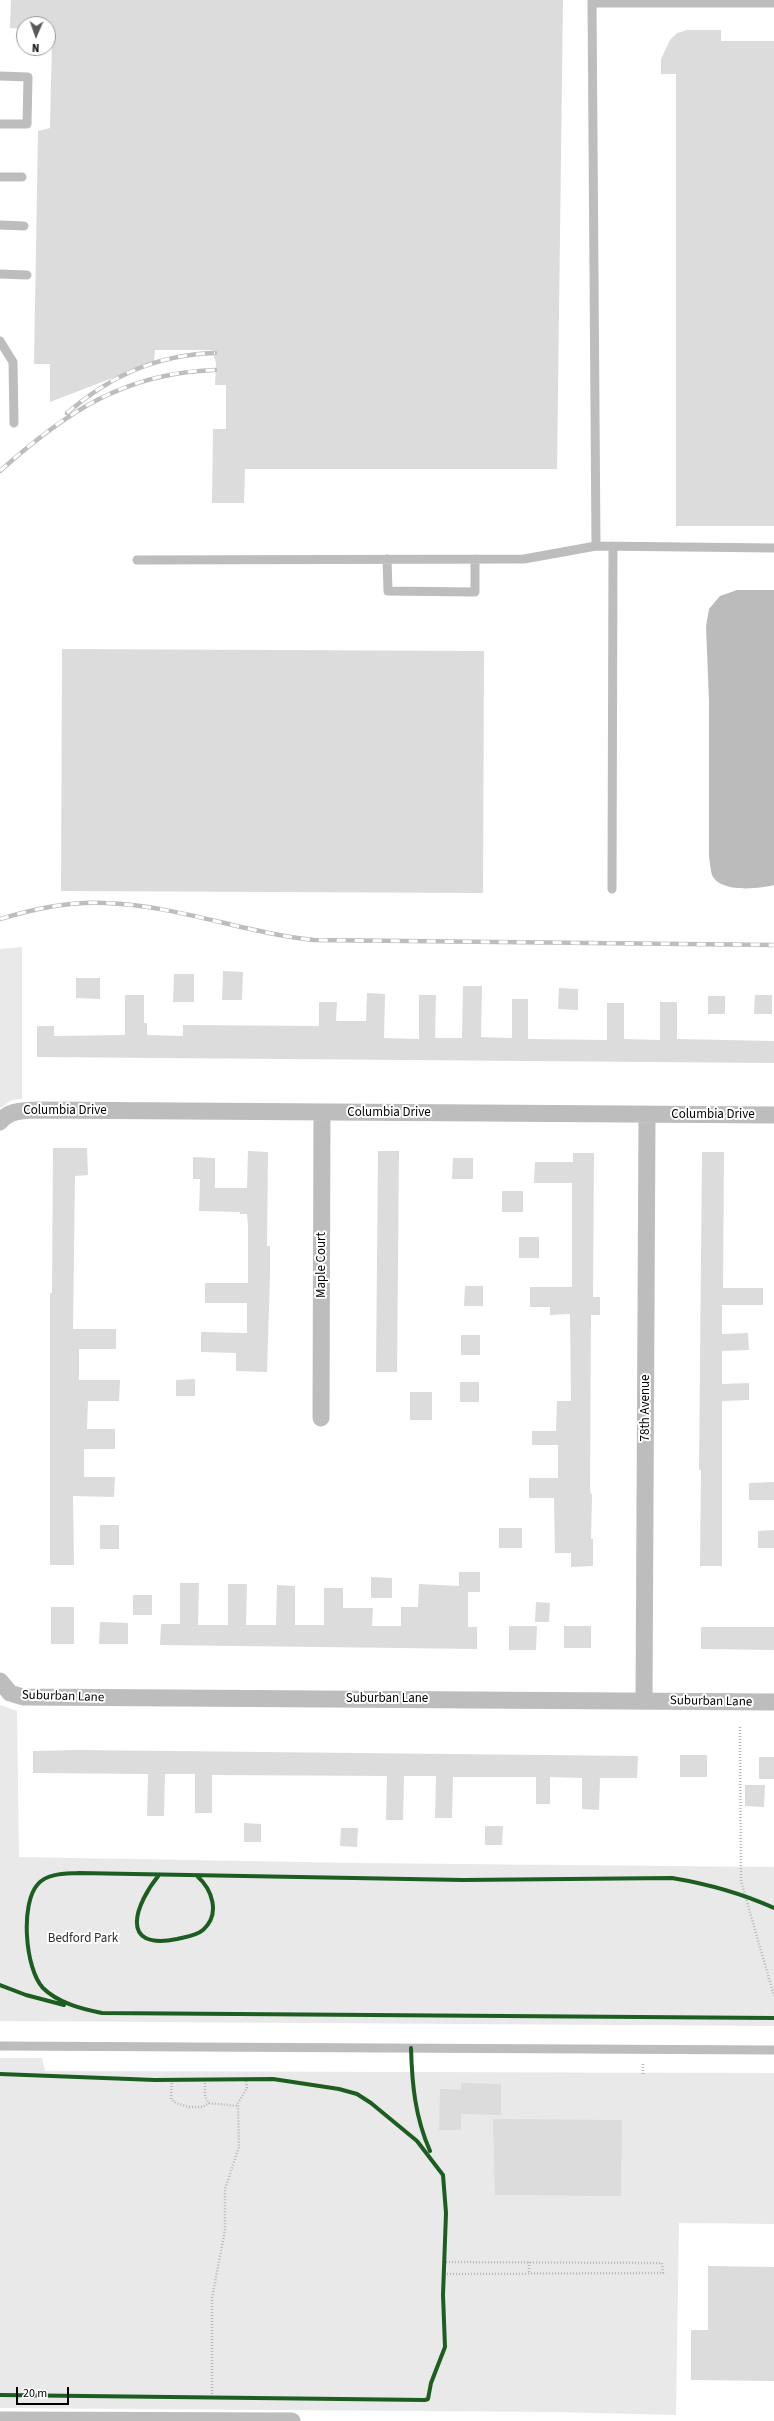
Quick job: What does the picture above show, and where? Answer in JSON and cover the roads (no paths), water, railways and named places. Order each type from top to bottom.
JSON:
[{"type":"street","name":"Columbia Drive","points":[[3,1119],[18,1111],[36,1110],[774,1115]]},
{"type":"street","name":"Maple Court","points":[[321,1418],[322,1112]]},
{"type":"street","name":"78th Avenue","points":[[644,1701],[647,1115]]},
{"type":"street","name":"Suburban Lane","points":[[2,1684],[10,1693],[23,1697],[774,1702]]},
{"type":"street","points":[[0,2420],[292,2421]]},
{"type":"lane","points":[[596,546],[592,1],[774,3]]},
{"type":"lane","points":[[0,76],[28,77],[27,124],[0,124]]},
{"type":"lane","points":[[0,177],[22,177]]},
{"type":"lane","points":[[0,226],[24,226]]},
{"type":"lane","points":[[0,274],[27,275]]},
{"type":"lane","points":[[0,341],[12,362],[14,423]]},
{"type":"lane","points":[[137,560],[475,559],[524,558],[596,546],[774,548]]},
{"type":"lane","points":[[612,889],[613,546]]},
{"type":"lane","points":[[387,559],[388,591],[475,592],[475,559]]},
{"type":"lane","points":[[0,2046],[774,2050]]},
{"type":"railway","points":[[67,413],[101,388],[136,370],[154,363],[174,358],[215,353]]},
{"type":"railway","points":[[0,471],[49,431],[73,414],[98,400],[124,388],[152,379],[182,373],[215,370]]},
{"type":"railway","points":[[0,919],[52,906],[79,903],[105,903],[158,909],[262,932],[314,940],[774,945]]},
{"type":"park label","name":"Bedford Park","points":[[83,1939]]}]
